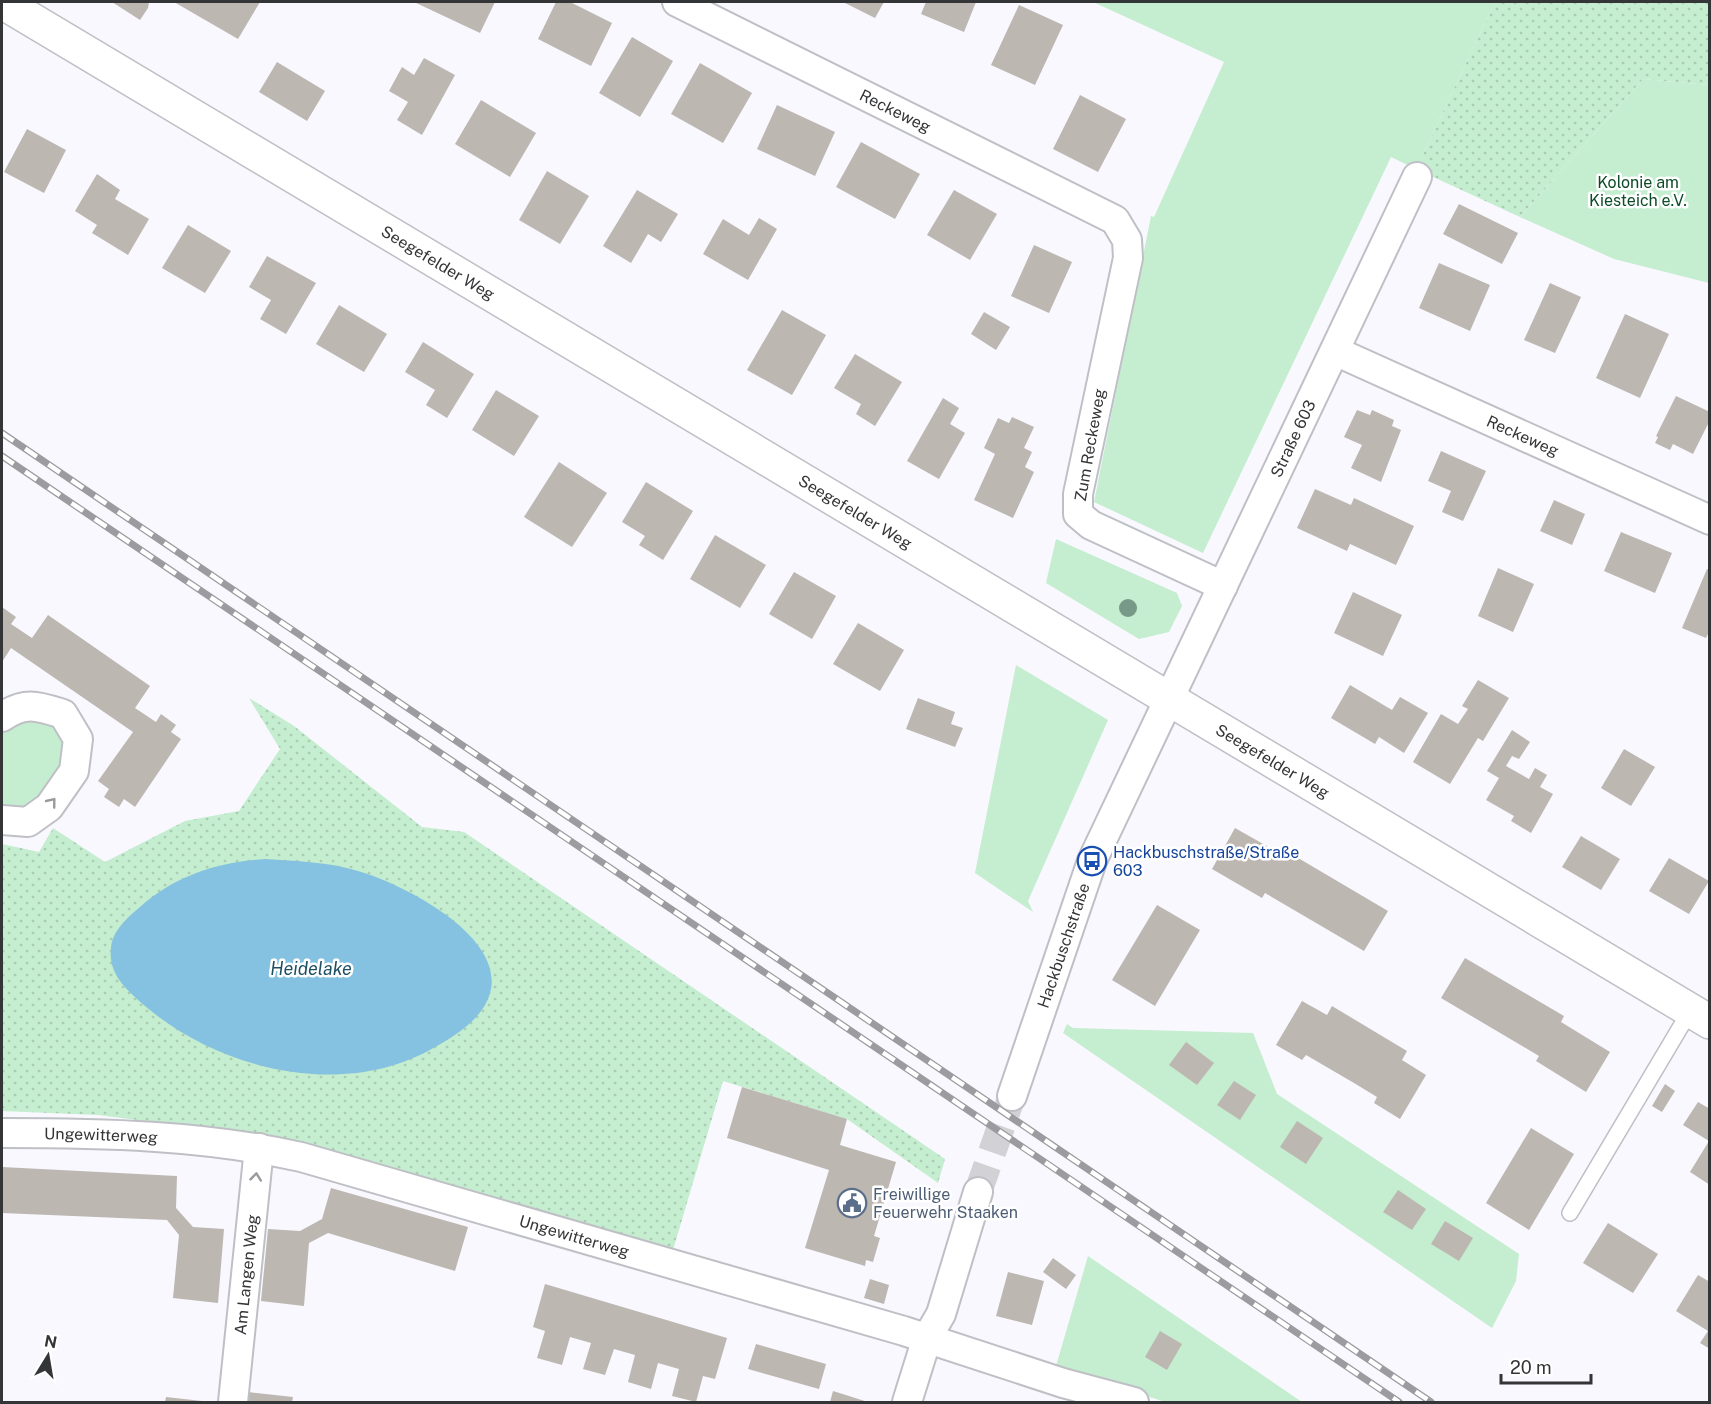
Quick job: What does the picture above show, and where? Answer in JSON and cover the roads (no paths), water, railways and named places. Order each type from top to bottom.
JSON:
[{"type":"street","name":"Seegefelder Weg","points":[[2,2],[1700,1016]]},
{"type":"street","name":"Reckeweg","points":[[677,2],[1115,220]]},
{"type":"street","name":"Straße 603","points":[[1168,700],[1417,177]]},
{"type":"street","name":"Zum Reckeweg","points":[[1115,220],[1127,240],[1128,258],[1078,494],[1078,514],[1090,525],[1223,586]]},
{"type":"street","name":"Reckeweg","points":[[1335,351],[1710,520]]},
{"type":"street","name":"Hackbuschstraße","points":[[1012,1096],[1092,861],[1168,700]]},
{"type":"street","points":[[2,717],[12,710],[35,705],[63,714],[78,740],[74,771],[49,807],[28,822],[2,820]]},
{"type":"street","name":"Ungewitterweg","points":[[2,1133],[92,1133],[259,1148],[302,1157],[927,1338],[1063,1383],[1134,1402]]},
{"type":"street","name":"Am Langen Weg","points":[[232,1402],[259,1148]]},
{"type":"street","points":[[907,1402],[927,1338],[941,1314],[978,1192]]},
{"type":"lane","points":[[1570,1213],[1700,1016]]},
{"type":"water","name":"Heidelake","points":[[265,859],[301,861],[347,868],[378,878],[428,903],[473,939],[487,960],[492,982],[485,1005],[469,1024],[435,1047],[400,1063],[363,1072],[324,1074],[285,1071],[247,1062],[210,1047],[176,1029],[145,1006],[120,981],[111,958],[112,942],[117,930],[140,907],[168,886],[214,867]]},
{"type":"tunnel","points":[[978,1192],[1012,1096]]},
{"type":"railway","points":[[2,433],[1431,1402]]},
{"type":"railway","points":[[2,456],[1399,1402]]},
{"type":"place","name":"Hackbuschstraße/Straße 603","points":[[1092,861]]},
{"type":"place","name":"Freiwillige Feuerwehr Staaken","points":[[852,1203]]},
{"type":"park label","name":"Kolonie am Kiesteich e.V.","points":[[1638,191]]}]
